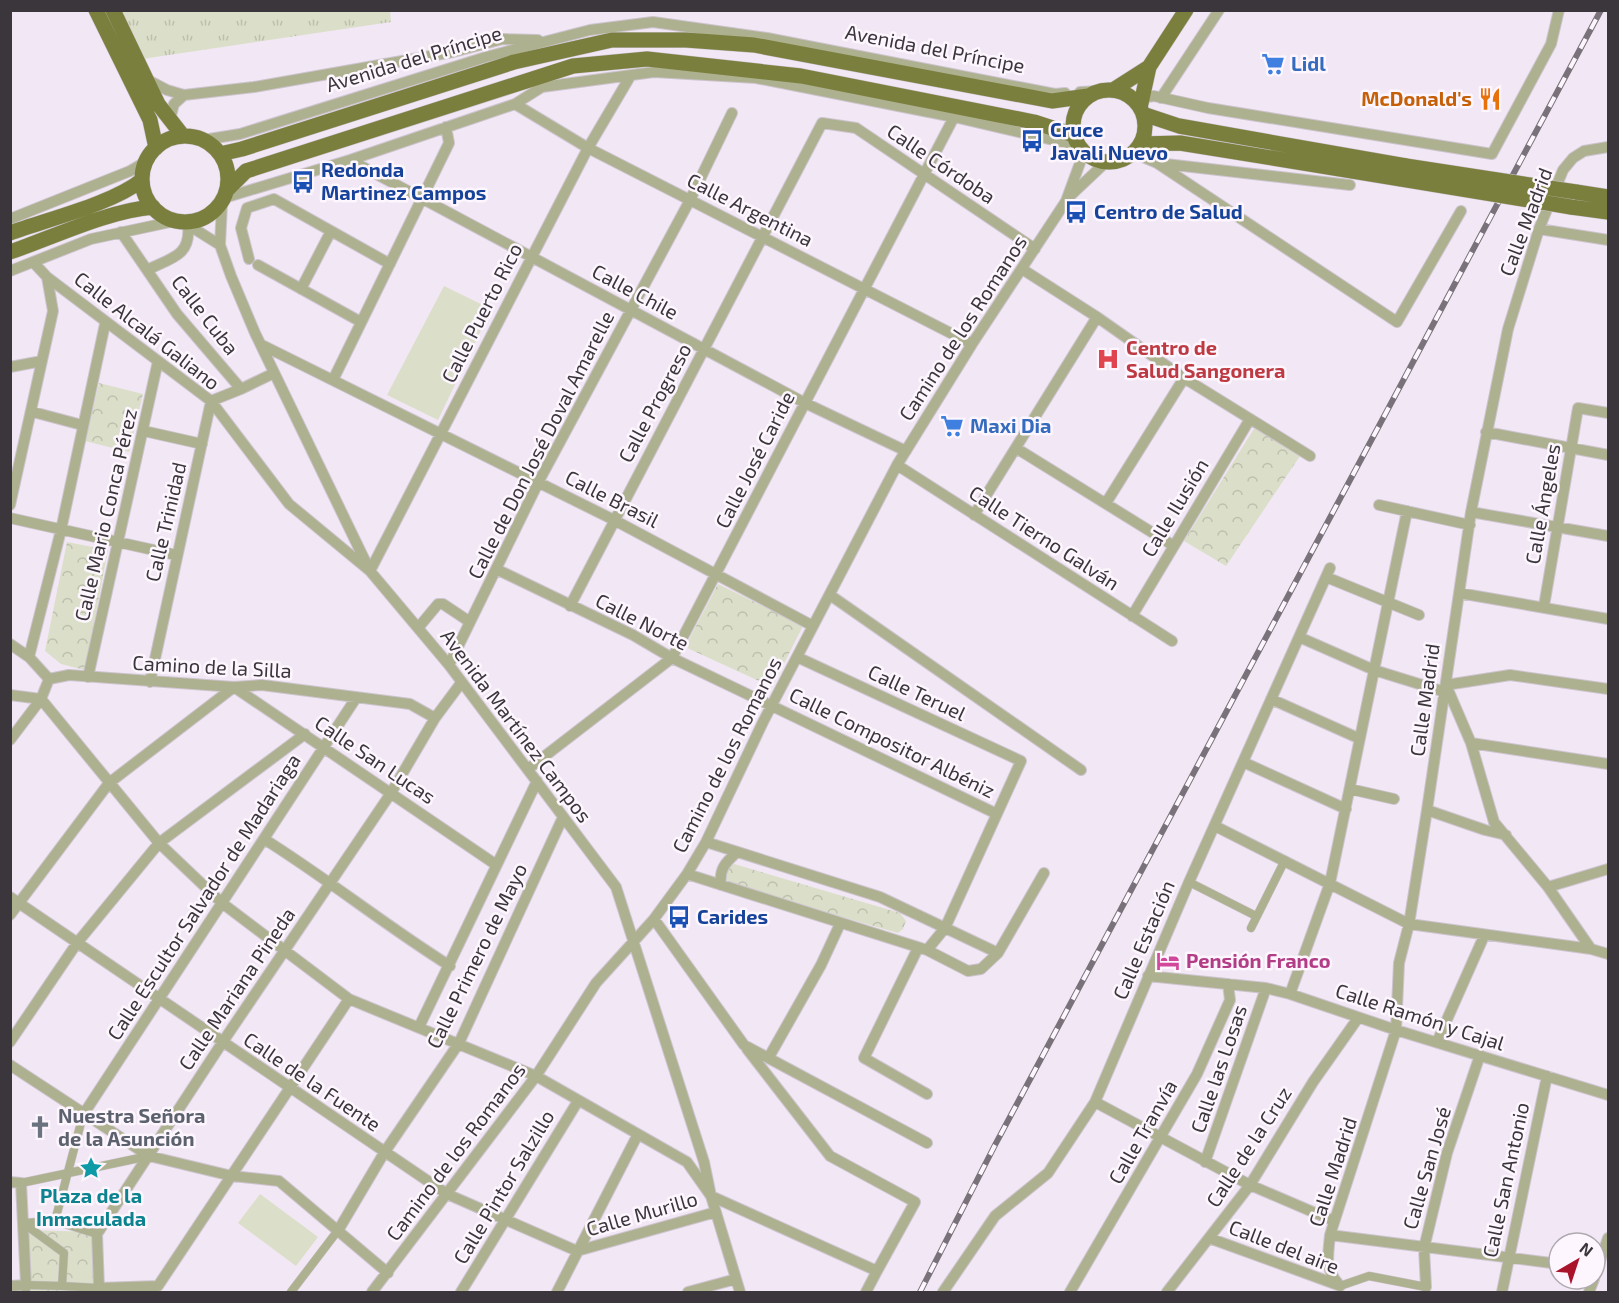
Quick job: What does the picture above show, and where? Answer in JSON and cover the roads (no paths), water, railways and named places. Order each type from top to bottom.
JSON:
[{"type":"main road","points":[[96,10],[150,120],[156,147]]},
{"type":"main road","points":[[113,10],[158,104],[183,136]]},
{"type":"main road","points":[[1137,149],[1145,124],[1141,107],[1149,67],[1186,10]]},
{"type":"main road","name":"Avenida del Príncipe","points":[[220,154],[242,150],[514,62],[612,40],[686,40],[754,45],[1052,100],[1101,92]]},
{"type":"main road","points":[[224,197],[226,167],[220,154],[203,140],[183,136],[170,139],[156,147],[147,161],[142,180],[146,196],[153,207],[182,223],[194,221],[209,215],[246,171],[573,66],[647,59],[801,76],[1034,122],[1079,144],[1106,162],[1115,162],[1137,149],[1180,143],[1608,197]]},
{"type":"main road","points":[[1079,144],[1075,114],[1101,92],[1149,67]]},
{"type":"main road","points":[[1101,92],[1134,99],[1141,107],[1179,126],[1570,207],[1608,212]]},
{"type":"main road","points":[[10,233],[133,188],[142,180]]},
{"type":"main road","points":[[10,252],[100,220],[140,208],[153,207]]},
{"type":"street","points":[[653,22],[658,10]]},
{"type":"street","points":[[1141,107],[1161,98],[1219,10]]},
{"type":"street","points":[[1161,98],[1208,108],[1492,154],[1551,44],[1558,10]]},
{"type":"street","name":"Avenida del Príncipe","points":[[203,140],[240,134],[486,57],[550,40],[590,30],[653,22],[767,38],[1055,94],[1101,92]]},
{"type":"street","points":[[146,79],[167,90],[184,95],[300,79],[453,52],[503,39],[550,40]]},
{"type":"street","points":[[224,197],[350,160],[514,104],[542,87],[576,80],[654,72],[756,78],[1079,144]]},
{"type":"street","name":"Calle Puerto Rico","points":[[370,571],[588,148],[631,75]]},
{"type":"street","points":[[170,119],[174,104],[184,95]]},
{"type":"street","name":"Calle Argentina","points":[[514,104],[588,148],[972,344]]},
{"type":"street","name":"Calle de Don José Doval Amarelle","points":[[449,665],[539,481],[690,200],[732,114]]},
{"type":"street","name":"Calle José Caride","points":[[528,769],[672,658],[954,117]]},
{"type":"street","name":"Calle Córdoba","points":[[822,123],[856,128],[1035,249]]},
{"type":"street","name":"Calle Progreso","points":[[570,606],[822,123]]},
{"type":"street","points":[[333,380],[449,143],[446,127]]},
{"type":"street","name":"Camino de los Romanos","points":[[1066,201],[1079,144]]},
{"type":"street","name":"Calle Madrid","points":[[1341,1289],[1330,1274],[1328,1267],[1330,1235],[1396,1030],[1399,963],[1409,924],[1471,512],[1508,329],[1539,229],[1563,170],[1573,158],[1584,151],[1608,147]]},
{"type":"street","points":[[1137,149],[1397,322],[1461,211]]},
{"type":"street","name":"Calle Chile","points":[[350,160],[805,403],[906,451]]},
{"type":"street","points":[[10,219],[130,171],[147,161]]},
{"type":"street","name":"Camino de los Romanos","points":[[374,1292],[536,1076],[596,983],[654,919],[687,874],[706,842],[772,705],[897,465],[972,344],[1066,201],[1106,162]]},
{"type":"street","points":[[1157,163],[1350,185]]},
{"type":"street","name":"Avenida Martínez Campos","points":[[224,197],[220,245],[274,373],[370,571],[449,665],[616,887],[635,940],[704,1162],[711,1197],[740,1293]]},
{"type":"street","points":[[361,322],[253,262],[241,228],[247,208],[274,199],[390,264]]},
{"type":"street","points":[[147,270],[182,253],[189,241],[182,223]]},
{"type":"street","points":[[10,271],[91,239],[182,223],[220,245]]},
{"type":"street","points":[[1539,229],[1608,240]]},
{"type":"street","points":[[301,289],[331,231]]},
{"type":"street","name":"Calle Cuba","points":[[121,232],[177,314],[241,389]]},
{"type":"street","name":"Calle Alcalá Galiano","points":[[34,263],[47,277],[105,324],[211,401],[289,504],[370,571]]},
{"type":"street","points":[[1022,269],[1097,317],[1184,378],[1310,456]]},
{"type":"street","points":[[10,505],[33,412],[53,311],[47,277]]},
{"type":"street","points":[[974,514],[1097,317]]},
{"type":"street","points":[[29,657],[61,530],[105,324]]},
{"type":"street","name":"Calle Brasil","points":[[262,345],[539,481],[717,573],[813,626]]},
{"type":"street","points":[[10,367],[42,361]]},
{"type":"street","name":"Calle Mario Conca Pérez","points":[[88,677],[158,361]]},
{"type":"street","points":[[211,401],[274,373]]},
{"type":"street","points":[[1106,503],[1184,378]]},
{"type":"street","name":"Calle Trinidad","points":[[150,682],[211,401]]},
{"type":"street","name":"Calle Ángeles","points":[[1544,606],[1578,408],[1608,413]]},
{"type":"street","points":[[33,412],[82,425]]},
{"type":"street","name":"Calle Ilusión","points":[[1132,616],[1250,419]]},
{"type":"street","points":[[144,431],[202,444]]},
{"type":"street","points":[[1486,432],[1608,455]]},
{"type":"street","points":[[1016,448],[1174,546]]},
{"type":"street","name":"Calle Tierno Galván","points":[[897,465],[1172,641]]},
{"type":"street","points":[[1379,505],[1470,525]]},
{"type":"street","points":[[1290,994],[1330,883],[1350,789],[1358,738],[1407,512]]},
{"type":"street","points":[[1471,512],[1608,536]]},
{"type":"street","points":[[10,518],[176,555]]},
{"type":"street","name":"Calle Norte","points":[[496,568],[570,606],[633,634],[672,658],[772,705]]},
{"type":"street","name":"Calle Estación","points":[[942,1293],[994,1216],[1048,1173],[1095,1102],[1189,882],[1328,572],[1388,601]]},
{"type":"street","points":[[1459,593],[1544,606],[1608,619]]},
{"type":"street","points":[[830,595],[1081,770]]},
{"type":"street","points":[[1388,601],[1419,615]]},
{"type":"street","points":[[418,628],[438,604],[443,604],[470,622]]},
{"type":"street","points":[[1299,637],[1374,670],[1446,688],[1510,675],[1608,689]]},
{"type":"street","points":[[10,644],[29,657],[49,679],[41,699],[10,740]]},
{"type":"street","name":"Calle Teruel","points":[[797,657],[1021,761],[997,814]]},
{"type":"street","name":"Camino de la Silla","points":[[49,679],[69,675],[234,687],[262,685],[410,704],[435,718]]},
{"type":"street","points":[[435,718],[461,683]]},
{"type":"street","points":[[10,915],[15,901],[109,783],[234,687]]},
{"type":"street","name":"Calle San Lucas","points":[[234,687],[495,864]]},
{"type":"street","points":[[1446,688],[1471,743],[1494,822],[1548,887],[1591,949]]},
{"type":"street","points":[[10,695],[41,699],[159,843],[222,903],[349,999],[536,1076],[637,1136],[687,1162],[711,1197],[878,1271]]},
{"type":"street","name":"Calle Escultor Salvador de Madariaga","points":[[83,1115],[356,698]]},
{"type":"street","points":[[1271,699],[1358,738]]},
{"type":"street","name":"Calle Compositor Albéniz","points":[[772,705],[997,814]]},
{"type":"street","name":"Calle Mariana Pineda","points":[[97,1234],[222,1043],[391,793],[435,718]]},
{"type":"street","points":[[10,1042],[77,943],[159,843],[305,734]]},
{"type":"street","points":[[1471,743],[1608,764]]},
{"type":"street","points":[[1243,762],[1346,809]]},
{"type":"street","points":[[419,1026],[450,966],[495,864],[537,781]]},
{"type":"street","points":[[1350,789],[1394,799]]},
{"type":"street","points":[[1427,810],[1506,835]]},
{"type":"street","points":[[927,1094],[864,1058],[923,949],[945,927],[997,814]]},
{"type":"street","name":"Calle Primero de Mayo","points":[[339,1229],[384,1153],[459,1043],[563,817]]},
{"type":"street","points":[[1215,826],[1409,924],[1591,949],[1608,954]]},
{"type":"street","points":[[264,839],[331,882],[450,966]]},
{"type":"street","points":[[706,842],[880,897],[998,953]]},
{"type":"street","points":[[721,885],[720,874],[725,864],[737,852]]},
{"type":"street","points":[[1251,928],[1284,860]]},
{"type":"street","points":[[1548,887],[1608,869]]},
{"type":"street","points":[[687,874],[923,949],[968,971],[981,969],[998,953],[1044,873]]},
{"type":"street","points":[[1189,882],[1256,916]]},
{"type":"street","name":"Calle de la Fuente","points":[[15,901],[447,1194],[507,1218],[578,1251]]},
{"type":"street","points":[[654,919],[744,1045],[830,1156],[915,1202],[867,1293]]},
{"type":"street","points":[[769,1057],[821,965],[840,924]]},
{"type":"street","points":[[1437,1042],[1484,936]]},
{"type":"street","name":"Calle Ramón y Cajal","points":[[1148,976],[1266,988],[1290,994],[1396,1030],[1608,1095]]},
{"type":"street","name":"Calle Tranvía","points":[[1070,1293],[1197,1074],[1230,1000],[1228,984]]},
{"type":"street","name":"Calle las Losas","points":[[1205,1162],[1266,988]]},
{"type":"street","points":[[10,1286],[26,1289],[62,1286],[99,1290],[158,1286],[349,999]]},
{"type":"street","name":"Calle de la Cruz","points":[[1167,1293],[1250,1185],[1313,1082],[1359,1018]]},
{"type":"street","points":[[744,1045],[927,1143]]},
{"type":"street","name":"Calle San José","points":[[1425,1290],[1424,1248],[1447,1153],[1480,1056]]},
{"type":"street","points":[[10,1065],[83,1115],[149,1156],[232,1176],[279,1181],[339,1229],[388,1273]]},
{"type":"street","name":"Calle San Antonio","points":[[1502,1293],[1547,1076]]},
{"type":"street","name":"Calle Pintor Salzillo","points":[[461,1293],[578,1101]]},
{"type":"street","points":[[1095,1102],[1250,1185],[1334,1221]]},
{"type":"street","points":[[55,1221],[83,1115]]},
{"type":"street","points":[[556,1293],[637,1136]]},
{"type":"street","points":[[26,1289],[23,1223],[16,1183],[149,1156]]},
{"type":"street","name":"Calle Murillo","points":[[578,1251],[716,1212]]},
{"type":"street","points":[[23,1223],[55,1221],[97,1234],[99,1290]]},
{"type":"street","points":[[23,1223],[64,1253],[62,1286]]},
{"type":"street","points":[[291,1293],[339,1229]]},
{"type":"street","points":[[1330,1235],[1547,1263]]},
{"type":"street","name":"Calle del aire","points":[[1209,1238],[1341,1289]]},
{"type":"street","points":[[1341,1289],[1369,1276],[1425,1290]]},
{"type":"street","points":[[688,1293],[736,1279]]},
{"type":"railway","points":[[920,1292],[995,1145],[1601,10]]},
{"type":"place","name":"Lidl","points":[[1273,64]]},
{"type":"place","name":"McDonald's","points":[[1490,99]]},
{"type":"place","name":"Cruce Javali Nuevo","points":[[1032,141]]},
{"type":"place","name":"Redonda Martinez Campos","points":[[303,182]]},
{"type":"place","name":"Centro de Salud","points":[[1076,212]]},
{"type":"place","name":"Centro de Salud Sangonera","points":[[1108,359]]},
{"type":"place","name":"Maxi Dia","points":[[952,426]]},
{"type":"place","name":"Carides","points":[[679,917]]},
{"type":"place","name":"Pensión Franco","points":[[1168,961]]},
{"type":"place","name":"Nuestra Señora de la Asunción","points":[[40,1127]]},
{"type":"place","name":"Plaza de la Inmaculada","points":[[91,1168]]}]
